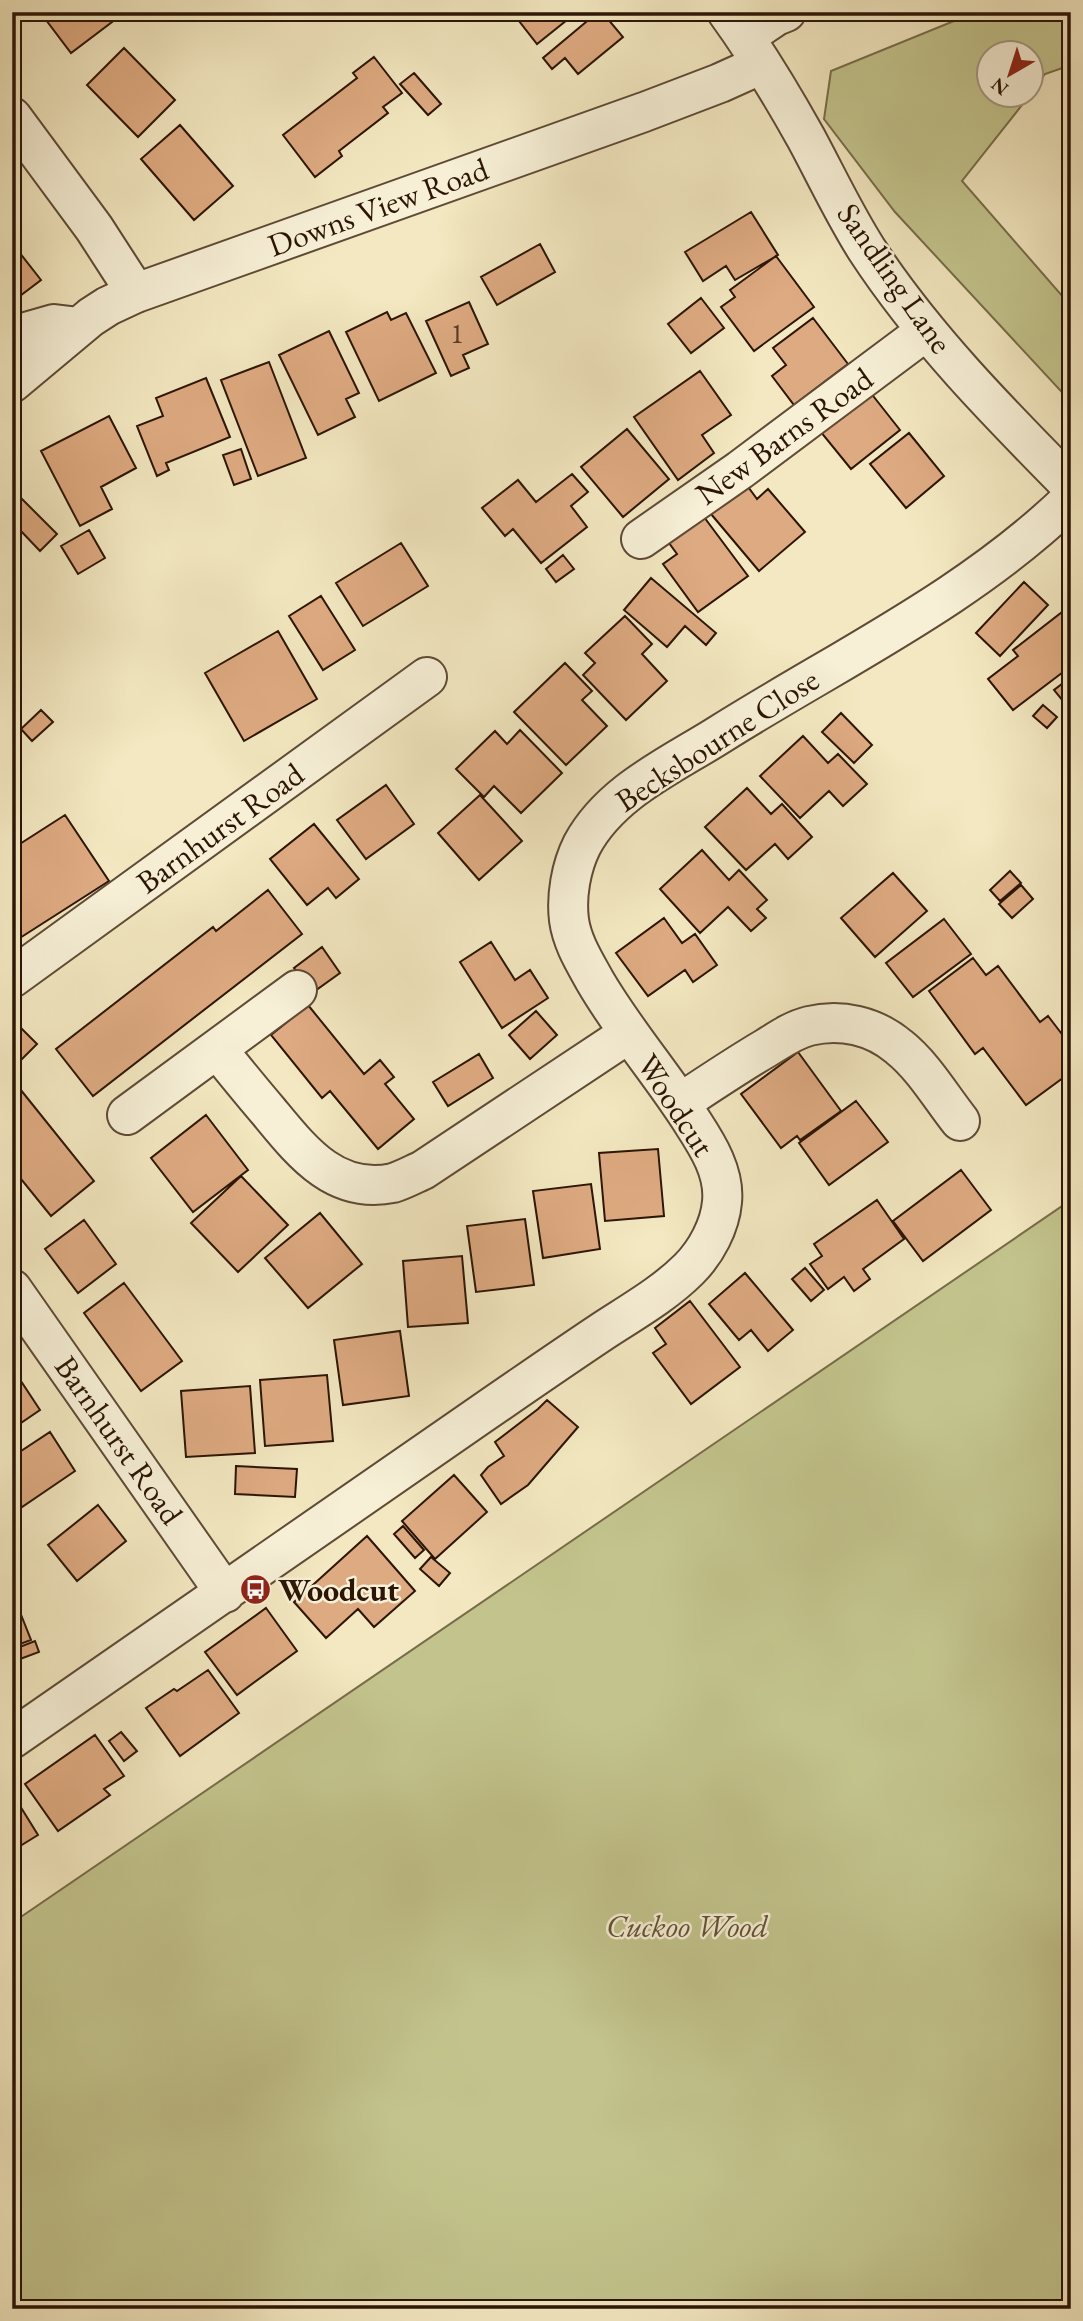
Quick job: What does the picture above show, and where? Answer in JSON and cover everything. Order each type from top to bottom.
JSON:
[{"type":"street","name":"Downs View Road","points":[[12,383],[79,327],[108,306],[136,293],[720,83],[745,38],[786,12]]},
{"type":"street","name":"Sandling Lane","points":[[745,38],[805,136],[866,249],[926,331],[973,385],[1071,486]]},
{"type":"street","points":[[12,117],[94,228],[136,293]]},
{"type":"street","points":[[12,336],[54,324],[79,327]]},
{"type":"street","name":"New Barns Road","points":[[641,539],[926,331]]},
{"type":"street","name":"Becksbourne Close","points":[[628,1034],[580,956],[568,916],[572,871],[580,850],[601,817],[627,793],[999,562],[1071,499]]},
{"type":"street","name":"Barnhurst Road","points":[[12,978],[427,677]]},
{"type":"street","points":[[127,1115],[297,990]]},
{"type":"street","points":[[680,1103],[787,1035],[808,1026],[841,1023],[863,1026],[900,1047],[960,1121]]},
{"type":"street","points":[[216,1049],[300,1150],[320,1167],[341,1179],[368,1185],[395,1182],[423,1170],[628,1034]]},
{"type":"street","name":"Woodcut","points":[[12,1738],[691,1268],[718,1221],[723,1192],[714,1160],[704,1139],[628,1034]]},
{"type":"street","name":"Barnhurst Road","points":[[12,1289],[225,1592]]},
{"type":"green space","points":[[976,12],[1071,12],[1071,65],[1044,75],[1044,38],[974,38],[974,108],[1020,108],[962,181],[1071,306],[1071,402],[895,212],[824,119],[831,71]]},
{"type":"green space","name":"Cuckoo Wood","points":[[1071,1200],[1071,2309],[12,2309],[12,1923]]},
{"type":"building","points":[[40,12],[105,12],[112,22],[71,53]]},
{"type":"building","points":[[116,12],[131,12],[123,20]]},
{"type":"building","points":[[512,12],[577,12],[537,44]]},
{"type":"building","points":[[598,12],[602,12],[623,37],[578,74],[565,58],[552,69],[543,58]]},
{"type":"building","points":[[124,48],[175,100],[138,137],[87,85]]},
{"type":"building","points":[[374,57],[402,93],[383,107],[388,113],[339,151],[342,156],[315,177],[283,135],[357,78],[353,73]]},
{"type":"building","points":[[414,73],[441,104],[428,115],[400,84]]},
{"type":"building","points":[[180,125],[233,186],[194,220],[141,159]]},
{"type":"building","points":[[751,212],[778,255],[735,280],[726,266],[703,281],[685,252]]},
{"type":"building","points":[[12,243],[41,280],[12,302]]},
{"type":"building","points":[[540,244],[555,272],[497,305],[481,277]]},
{"type":"building","points":[[776,256],[814,307],[754,351],[721,307],[735,297],[730,290]]},
{"type":"building","points":[[701,298],[724,328],[691,353],[668,324]]},
{"type":"building","points":[[469,302],[488,344],[463,355],[469,368],[451,376],[426,321]]},
{"type":"building","points":[[387,312],[391,320],[406,313],[436,373],[379,401],[346,332]]},
{"type":"building","points":[[813,318],[848,364],[794,405],[772,376],[786,365],[773,348]]},
{"type":"building","points":[[329,331],[359,393],[346,399],[355,417],[318,435],[279,355]]},
{"type":"building","points":[[269,362],[306,458],[258,476],[221,380]]},
{"type":"building","points":[[700,371],[731,415],[702,435],[714,453],[678,480],[634,417]]},
{"type":"building","points":[[206,378],[230,437],[166,463],[169,470],[157,476],[137,426],[163,416],[156,398]]},
{"type":"building","points":[[870,392],[900,430],[851,469],[820,431]]},
{"type":"building","points":[[109,416],[136,468],[101,487],[112,509],[80,526],[41,451]]},
{"type":"building","points":[[627,429],[669,479],[623,517],[581,467]]},
{"type":"building","points":[[909,433],[944,476],[906,508],[870,464]]},
{"type":"building","points":[[241,449],[251,479],[234,485],[223,455]]},
{"type":"building","points":[[572,474],[588,492],[571,506],[587,527],[541,563],[513,529],[505,536],[482,508],[518,480],[536,502]]},
{"type":"building","points":[[746,484],[757,499],[768,489],[805,532],[759,571],[711,514]]},
{"type":"building","points":[[12,489],[57,534],[40,551],[19,529],[12,536]]},
{"type":"building","points":[[704,517],[748,576],[698,612],[663,564],[677,554],[669,543]]},
{"type":"building","points":[[89,530],[105,558],[78,574],[61,546]]},
{"type":"building","points":[[401,543],[428,586],[363,626],[336,583]]},
{"type":"building","points":[[563,555],[574,569],[556,582],[546,569]]},
{"type":"building","points":[[651,578],[716,633],[706,645],[685,626],[667,647],[624,610]]},
{"type":"building","points":[[1024,582],[1048,605],[1000,656],[976,633]]},
{"type":"building","points":[[321,596],[355,650],[323,670],[289,616]]},
{"type":"building","points":[[1066,609],[1071,615],[1071,666],[1013,710],[988,679],[1018,656],[1013,650]]},
{"type":"building","points":[[625,616],[652,644],[642,654],[667,681],[626,720],[583,675],[595,663],[585,653]]},
{"type":"building","points":[[278,631],[317,699],[244,741],[205,673]]},
{"type":"building","points":[[565,663],[592,691],[582,700],[607,726],[566,765],[514,712]]},
{"type":"building","points":[[1071,677],[1071,711],[1054,690]]},
{"type":"building","points":[[1043,705],[1057,717],[1047,728],[1033,716]]},
{"type":"building","points":[[41,710],[53,722],[32,741],[21,729]]},
{"type":"building","points":[[841,713],[872,745],[854,763],[822,732]]},
{"type":"building","points":[[520,730],[562,773],[521,813],[494,786],[484,797],[456,769],[495,731],[507,744]]},
{"type":"building","points":[[803,736],[828,763],[838,754],[867,784],[843,806],[829,791],[800,818],[760,776]]},
{"type":"building","points":[[386,785],[414,824],[366,859],[337,820]]},
{"type":"building","points":[[747,788],[771,814],[782,804],[812,837],[788,859],[775,844],[746,870],[705,827]]},
{"type":"building","points":[[480,795],[522,841],[479,880],[438,833]]},
{"type":"building","points":[[65,815],[109,881],[12,943],[12,849]]},
{"type":"building","points":[[314,824],[359,879],[336,898],[328,888],[307,905],[270,859]]},
{"type":"building","points":[[702,850],[729,880],[739,870],[767,900],[757,909],[766,918],[751,931],[728,907],[700,933],[660,889]]},
{"type":"building","points":[[1010,871],[1021,883],[1000,901],[990,890]]},
{"type":"building","points":[[893,873],[927,911],[875,957],[841,918]]},
{"type":"building","points":[[1021,885],[1033,899],[1012,918],[999,904]]},
{"type":"building","points":[[268,890],[302,934],[93,1096],[56,1049],[213,927],[216,931]]},
{"type":"building","points":[[664,918],[682,943],[695,934],[717,965],[693,982],[685,970],[648,996],[616,953]]},
{"type":"building","points":[[944,919],[971,954],[913,997],[886,963]]},
{"type":"building","points":[[491,942],[515,980],[530,970],[548,998],[502,1028],[460,962]]},
{"type":"building","points":[[322,947],[340,973],[312,993],[294,968]]},
{"type":"building","points":[[973,958],[986,975],[998,966],[1040,1022],[1048,1016],[1071,1046],[1071,1072],[1026,1105],[983,1048],[975,1054],[929,991]]},
{"type":"building","points":[[308,1005],[364,1074],[380,1060],[394,1077],[385,1084],[414,1119],[378,1149],[330,1091],[322,1098],[271,1035]]},
{"type":"building","points":[[536,1011],[557,1035],[530,1059],[509,1035]]},
{"type":"building","points":[[12,1019],[37,1044],[14,1067],[12,1065]]},
{"type":"building","points":[[798,1052],[841,1111],[800,1140],[797,1136],[781,1148],[741,1094]]},
{"type":"building","points":[[479,1054],[493,1078],[448,1106],[433,1082]]},
{"type":"building","points":[[12,1079],[94,1181],[51,1216],[12,1168]]},
{"type":"building","points":[[856,1101],[888,1142],[829,1185],[799,1143]]},
{"type":"building","points":[[206,1115],[248,1170],[193,1212],[151,1158]]},
{"type":"building","points":[[658,1149],[664,1216],[605,1221],[599,1153]]},
{"type":"building","points":[[961,1170],[991,1210],[923,1261],[893,1221]]},
{"type":"building","points":[[241,1176],[288,1225],[238,1272],[191,1223]]},
{"type":"building","points":[[591,1184],[600,1249],[543,1258],[533,1191]]},
{"type":"building","points":[[877,1200],[904,1239],[863,1269],[870,1279],[854,1291],[844,1277],[828,1289],[810,1264],[822,1256],[814,1244]]},
{"type":"building","points":[[320,1213],[362,1264],[308,1308],[265,1258]]},
{"type":"building","points":[[525,1219],[534,1285],[476,1292],[467,1226]]},
{"type":"building","points":[[84,1220],[116,1264],[78,1293],[45,1249]]},
{"type":"building","points":[[462,1256],[468,1323],[408,1327],[403,1261]]},
{"type":"building","points":[[805,1268],[824,1290],[811,1301],[792,1279]]},
{"type":"building","points":[[745,1273],[793,1330],[768,1351],[751,1330],[739,1340],[709,1304]]},
{"type":"building","points":[[124,1283],[182,1361],[141,1391],[84,1313]]},
{"type":"building","points":[[690,1301],[740,1367],[691,1404],[653,1353],[666,1344],[655,1328]]},
{"type":"building","points":[[400,1331],[409,1396],[343,1405],[334,1340]]},
{"type":"building","points":[[15,1372],[40,1410],[12,1429],[12,1373]]},
{"type":"building","points":[[327,1375],[333,1441],[265,1446],[260,1380]]},
{"type":"building","points":[[250,1386],[255,1453],[186,1457],[181,1391]]},
{"type":"building","points":[[547,1400],[578,1427],[528,1485],[501,1504],[481,1475],[504,1456],[495,1442]]},
{"type":"building","points":[[50,1432],[75,1471],[22,1507],[12,1491],[12,1457]]},
{"type":"building","points":[[236,1466],[297,1469],[295,1497],[235,1494]]},
{"type":"building","points":[[454,1475],[487,1512],[435,1559],[402,1521]]},
{"type":"building","points":[[98,1505],[126,1541],[77,1581],[48,1545]]},
{"type":"building","points":[[403,1526],[424,1550],[415,1558],[394,1534]]},
{"type":"building","points":[[367,1536],[415,1591],[374,1627],[358,1609],[326,1638],[294,1602]]},
{"type":"building","points":[[431,1557],[450,1573],[439,1586],[420,1569]]},
{"type":"building","points":[[12,1592],[31,1640],[12,1647]]},
{"type":"building","points":[[266,1608],[297,1651],[237,1695],[205,1652]]},
{"type":"building","points":[[35,1641],[39,1652],[12,1662],[12,1650]]},
{"type":"building","points":[[208,1670],[239,1713],[180,1756],[146,1708]]},
{"type":"building","points":[[121,1732],[137,1751],[124,1761],[109,1741]]},
{"type":"building","points":[[95,1735],[124,1776],[104,1789],[110,1795],[58,1831],[25,1784]]},
{"type":"building","points":[[12,1793],[38,1835],[12,1851]]},
{"type":"place","name":"Woodcut","points":[[255,1590]]}]
